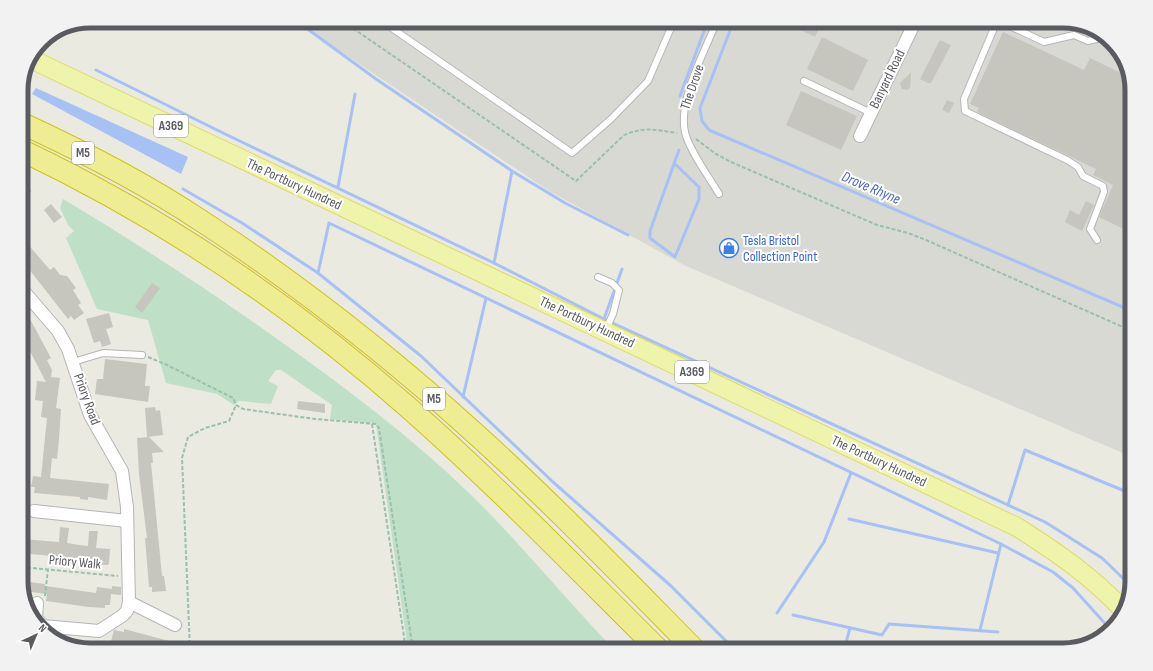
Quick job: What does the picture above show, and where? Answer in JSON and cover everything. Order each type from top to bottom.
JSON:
[{"type":"highway","name":"M5","points":[[28,126],[78,150],[147,187],[196,217],[289,281],[345,324],[479,438],[687,643]]},
{"type":"highway","name":"M5","points":[[28,153],[69,173],[132,208],[228,267],[326,341],[407,407],[522,513],[652,643]]},
{"type":"highway","name":"M5","points":[[573,565],[639,643]]},
{"type":"highway","name":"M5","points":[[655,610],[702,643]]},
{"type":"main road","name":"The Portbury Hundred","points":[[35,61],[1017,527],[1070,561],[1111,596],[1120,606]]},
{"type":"street","name":"Banyard Road","points":[[860,136],[912,28]]},
{"type":"street","name":"Priory Road","points":[[28,296],[58,331],[73,362],[90,415],[122,471],[125,484],[127,520],[127,577],[129,602]]},
{"type":"street","points":[[34,511],[127,520]]},
{"type":"street","points":[[48,627],[93,631],[103,630],[127,611],[129,602],[175,625]]},
{"type":"street","points":[[36,613],[37,603]]},
{"type":"lane","points":[[392,28],[572,153],[648,81],[672,28]]},
{"type":"lane","name":"The Drove","points":[[714,28],[686,100],[683,116],[685,134],[719,194]]},
{"type":"lane","points":[[995,28],[964,99],[965,111],[1067,160],[1078,167],[1083,176],[1103,186],[1104,192],[1090,229],[1097,240]]},
{"type":"lane","points":[[1013,28],[1044,42],[1074,35],[1088,41],[1098,39]]},
{"type":"lane","points":[[804,82],[871,113]]},
{"type":"lane","points":[[598,277],[612,283],[619,290],[613,314],[606,331]]},
{"type":"lane","points":[[73,362],[103,353],[142,355]]},
{"type":"path","points":[[685,134],[694,137],[716,154],[738,165],[877,225],[908,233],[926,240],[1125,328]]},
{"type":"path","points":[[28,190],[32,191]]},
{"type":"path","points":[[142,355],[165,364],[233,398],[236,405],[243,409],[315,419],[376,424],[379,428],[412,643]]},
{"type":"path","points":[[190,643],[182,458],[188,437],[205,428],[229,421],[236,405]]},
{"type":"path","points":[[372,423],[405,643]]},
{"type":"path","name":"Priory Walk","points":[[28,568],[127,577]]},
{"type":"path","points":[[37,603],[43,604],[48,569]]},
{"type":"shaded area","points":[[309,28],[1064,28],[1079,30],[1094,36],[1104,43],[1115,55],[1122,70],[1125,85],[1125,454],[686,266],[549,191],[331,45]]},
{"type":"green space","points":[[63,199],[146,250],[280,341],[377,413],[423,451],[468,492],[608,643],[407,643],[376,424],[330,419],[332,405],[281,370],[276,370],[268,381],[278,386],[271,404],[239,401],[234,405],[217,394],[166,383],[148,320],[97,309],[66,238],[74,231],[68,225],[60,208]]},
{"type":"water","points":[[36,88],[188,157],[181,174],[32,94]]},
{"type":"building","points":[[797,28],[819,28],[815,37]]},
{"type":"building","points":[[1003,32],[1084,70],[1090,58],[1123,74],[1125,85],[1125,230],[1099,217],[1113,185],[1093,175],[1096,169],[977,112],[979,108],[970,104]]},
{"type":"building","points":[[822,37],[868,60],[853,91],[807,69]]},
{"type":"building","points":[[940,40],[951,45],[931,83],[928,83],[920,79]]},
{"type":"building","points":[[911,72],[910,88],[907,90],[902,89],[900,83]]},
{"type":"building","points":[[801,91],[857,116],[841,150],[786,125]]},
{"type":"building","points":[[947,100],[954,103],[949,113],[942,110]]},
{"type":"building","points":[[1086,201],[1094,205],[1082,231],[1065,222],[1070,210],[1079,215]]},
{"type":"building","points":[[51,204],[62,217],[54,223],[44,210]]},
{"type":"building","points":[[28,244],[50,270],[54,267],[60,275],[67,276],[76,288],[73,290],[81,303],[78,305],[84,313],[74,320],[71,316],[68,319],[28,268]]},
{"type":"building","points":[[152,283],[160,288],[142,313],[135,307]]},
{"type":"building","points":[[109,313],[113,327],[106,329],[111,344],[102,347],[100,341],[94,343],[86,319]]},
{"type":"building","points":[[30,319],[51,358],[47,360],[52,370],[51,377],[60,378],[56,408],[61,409],[57,459],[52,458],[50,478],[109,484],[107,500],[88,497],[88,500],[80,499],[80,497],[34,493],[35,487],[31,487],[33,476],[41,477],[47,418],[41,417],[43,401],[35,400],[37,381],[46,382],[28,347],[28,320]]},
{"type":"building","points":[[105,359],[147,364],[145,386],[150,386],[148,402],[95,394],[97,379],[103,379]]},
{"type":"building","points":[[298,401],[325,404],[325,413],[297,409]]},
{"type":"building","points":[[155,407],[156,411],[160,410],[163,435],[147,437],[145,408]]},
{"type":"building","points":[[149,437],[164,452],[152,453],[153,463],[151,463],[162,576],[164,576],[166,591],[152,592],[152,587],[149,587],[145,538],[147,538],[139,474],[137,438]]},
{"type":"building","points":[[60,527],[69,528],[67,543],[88,546],[89,531],[98,531],[96,548],[110,549],[109,564],[99,565],[97,560],[30,554],[28,558],[28,540],[59,542]]},
{"type":"building","points":[[28,582],[45,584],[45,586],[96,593],[97,587],[112,589],[112,586],[121,587],[121,595],[111,594],[110,605],[105,605],[105,608],[46,601],[47,594],[29,592]]},
{"type":"building","points":[[124,629],[173,643],[111,643],[114,630],[124,632]]},
{"type":"waterway","points":[[306,28],[376,79],[512,171],[565,203],[628,235]]},
{"type":"waterway","points":[[680,96],[705,28]]},
{"type":"waterway","name":"Drove Rhyne","points":[[731,28],[700,108],[702,121],[709,130],[1125,308]]},
{"type":"waterway","points":[[96,70],[223,133],[494,263],[604,319],[1045,522],[1102,558],[1125,580]]},
{"type":"waterway","points":[[338,187],[355,94]]},
{"type":"waterway","points":[[674,163],[699,187],[699,199],[675,257],[650,238],[650,231],[679,150]]},
{"type":"waterway","points":[[494,263],[512,171]]},
{"type":"waterway","points":[[183,189],[242,223],[318,273],[421,356],[553,482],[671,586],[728,643]]},
{"type":"waterway","points":[[318,273],[329,223],[1001,544],[1053,572],[1073,588],[1107,625]]},
{"type":"waterway","points":[[604,319],[622,269]]},
{"type":"waterway","points":[[463,397],[486,298]]},
{"type":"waterway","points":[[1008,505],[1025,450],[1125,491]]},
{"type":"waterway","points":[[777,613],[824,542],[851,473]]},
{"type":"waterway","points":[[849,519],[998,553]]},
{"type":"waterway","points":[[980,630],[1001,544]]},
{"type":"waterway","points":[[793,615],[882,635],[889,624],[998,632]]},
{"type":"waterway","points":[[846,643],[850,628]]},
{"type":"place","name":"Tesla Bristol Collection Point","points":[[729,248]]}]
